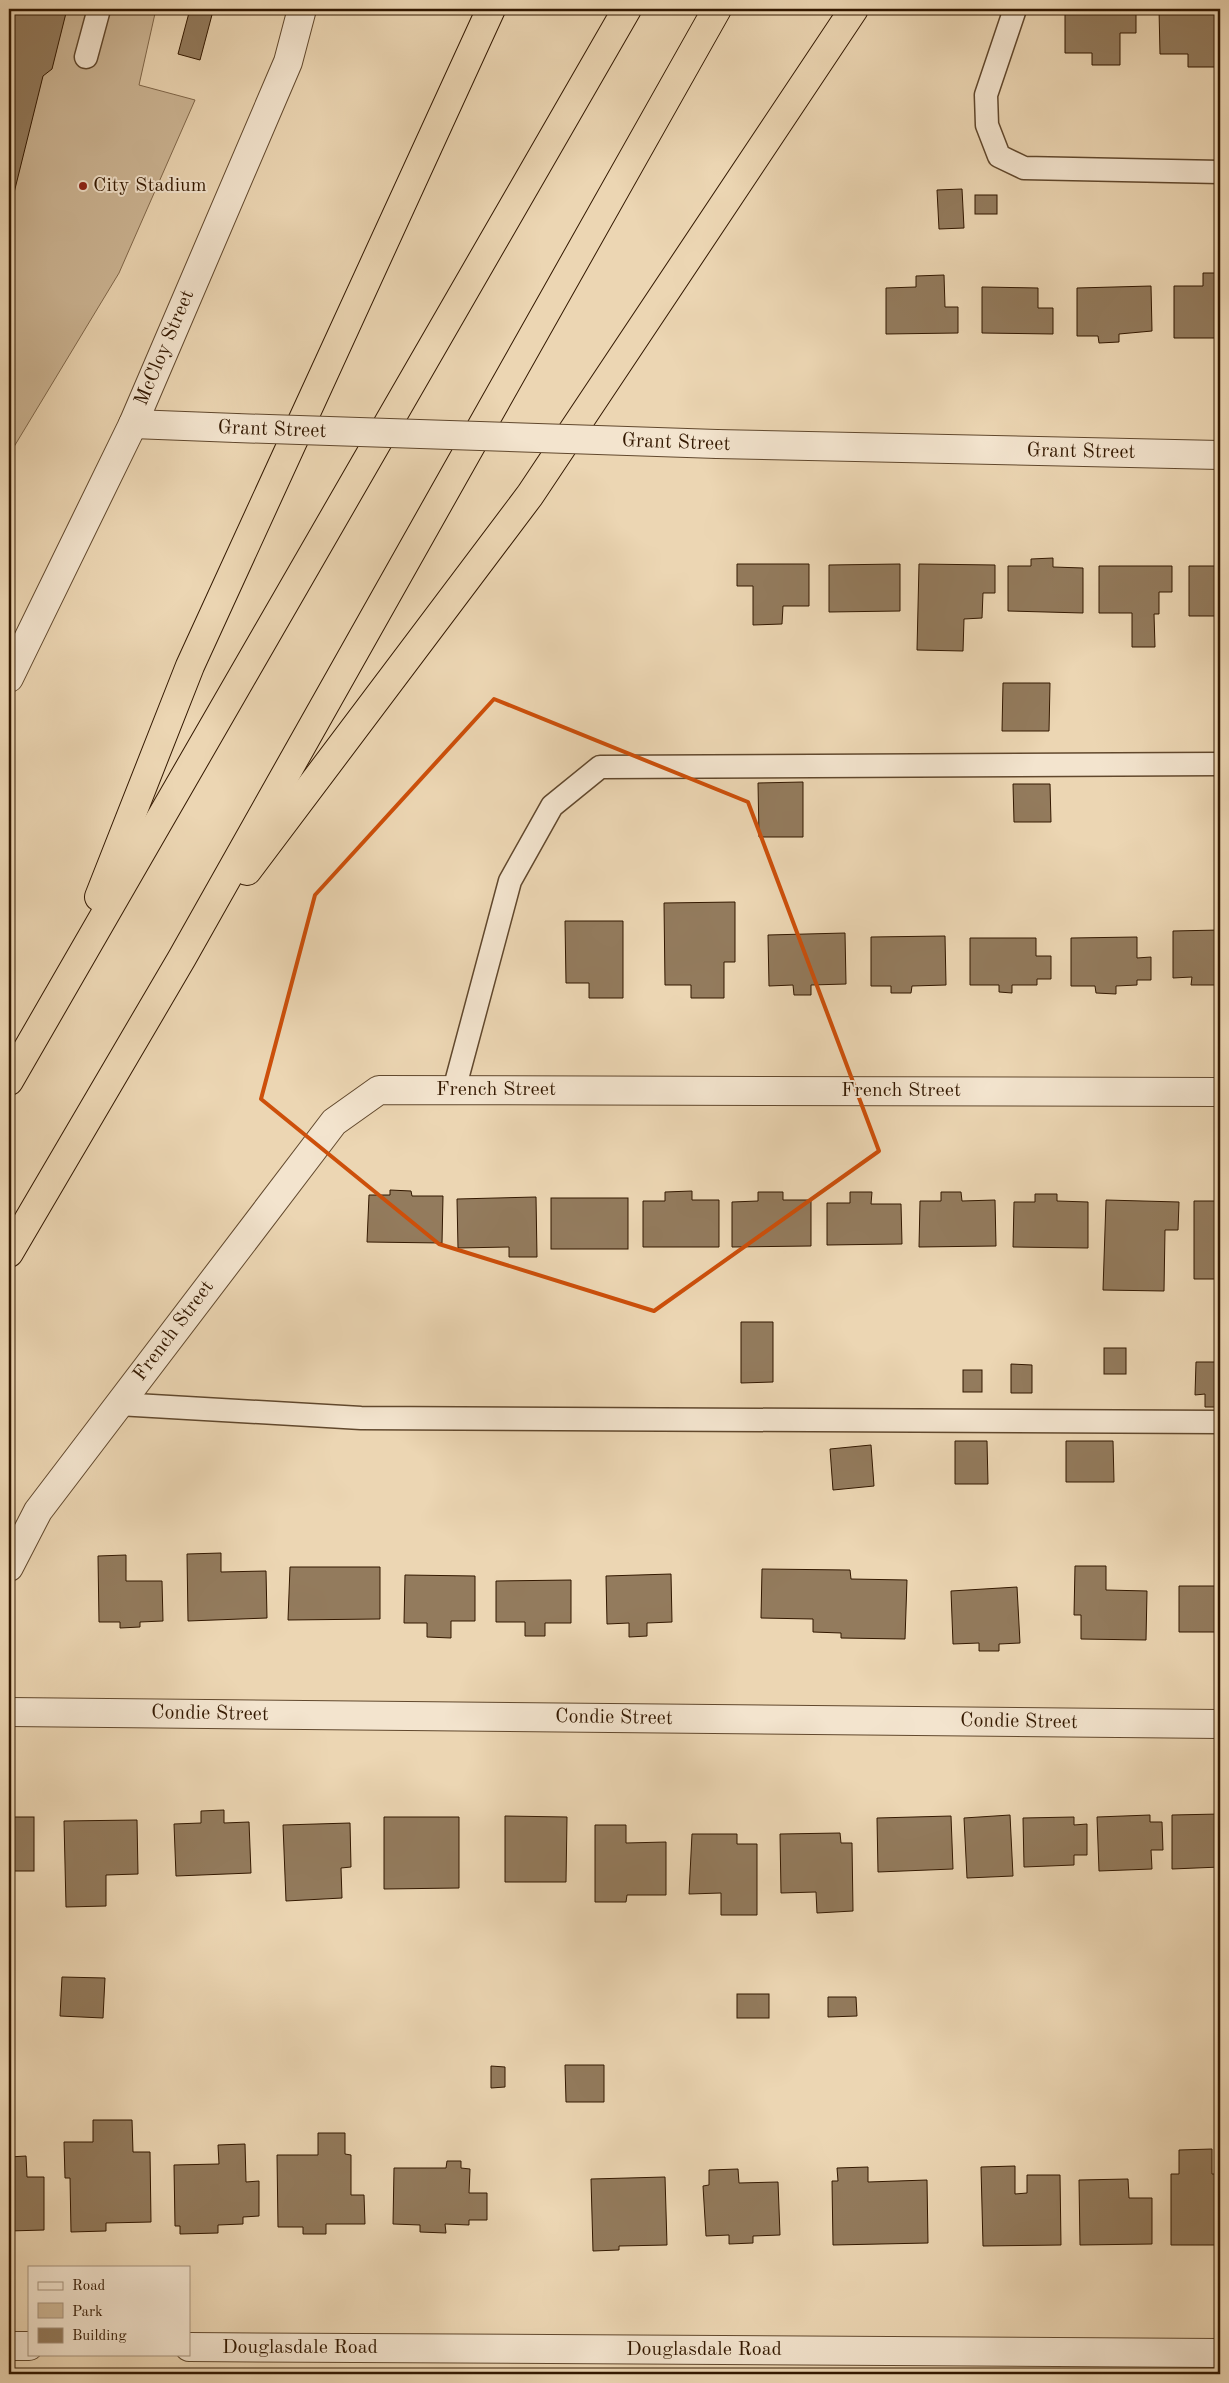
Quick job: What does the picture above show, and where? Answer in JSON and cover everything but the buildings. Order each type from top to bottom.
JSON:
[{"type":"highway","points":[[64,984],[190,666],[492,9]]},
{"type":"highway","points":[[9,1081],[627,9]]},
{"type":"highway","points":[[9,1252],[182,958],[717,9]]},
{"type":"highway","points":[[182,958],[530,495],[854,9]]},
{"type":"street","name":"McCloy Street","points":[[9,678],[132,424],[288,62],[302,9]]},
{"type":"street","name":"Grant Street","points":[[132,424],[717,444],[1220,455]]},
{"type":"street","name":"French Street","points":[[9,1567],[38,1511],[334,1122],[379,1090],[1220,1092]]},
{"type":"street","name":"Condie Street","points":[[9,1712],[1220,1724]]},
{"type":"street","points":[[9,2346],[28,2346]]},
{"type":"street","name":"Douglasdale Road","points":[[190,2347],[1220,2352]]},
{"type":"lane","points":[[86,57],[99,9]]},
{"type":"lane","points":[[1014,9],[986,95],[987,125],[999,156],[1024,168],[1220,172]]},
{"type":"lane","points":[[454,1090],[510,881],[552,806],[600,767],[1220,764]]},
{"type":"lane","points":[[118,1404],[361,1418],[1220,1422]]},
{"type":"highlighted area","points":[[494,699],[748,802],[879,1151],[654,1311],[439,1244],[261,1099],[315,895]]},
{"type":"green space","name":"City Stadium","points":[[9,9],[156,9],[139,85],[195,100],[119,273],[9,455]]},
{"type":"place","name":"City Stadium","points":[[83,186]]}]
